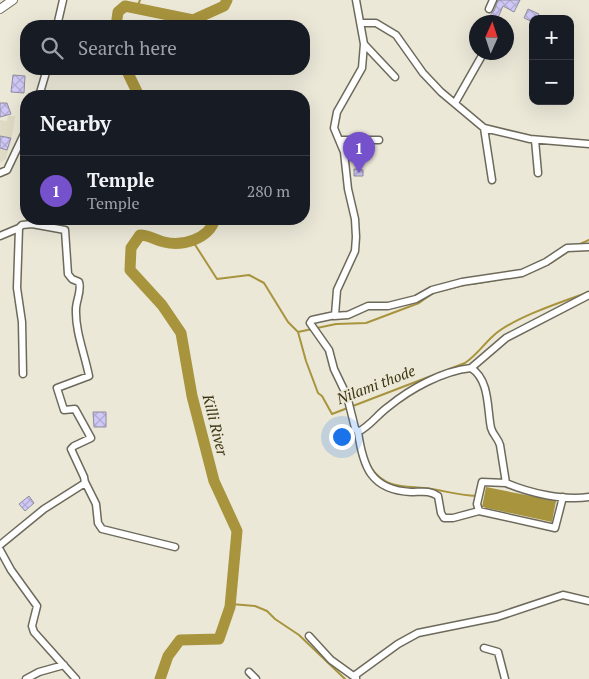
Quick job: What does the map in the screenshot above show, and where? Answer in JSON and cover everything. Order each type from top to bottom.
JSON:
[{"type":"main road","points":[[0,9],[13,0]]},
{"type":"street","points":[[58,20],[63,0]]},
{"type":"street","points":[[334,316],[337,309],[337,290],[355,252],[355,219],[348,189],[344,152],[334,128],[335,117],[362,68],[364,44],[356,0]]},
{"type":"street","points":[[489,8],[493,0]]},
{"type":"street","points":[[361,23],[376,24],[396,35],[423,73],[484,128],[535,140],[589,144]]},
{"type":"street","points":[[364,44],[395,77]]},
{"type":"street","points":[[455,103],[479,60]]},
{"type":"street","points":[[41,90],[45,75]]},
{"type":"street","points":[[484,128],[492,180]]},
{"type":"street","points":[[339,140],[379,140]]},
{"type":"street","points":[[535,140],[538,173]]},
{"type":"street","points":[[1,175],[7,170],[20,143]]},
{"type":"street","points":[[0,236],[22,225]]},
{"type":"street","points":[[38,225],[65,230],[68,274],[72,279],[79,282],[80,286],[76,300],[76,319],[89,376],[57,388],[64,410],[75,409],[90,438],[71,449],[96,504],[98,523],[102,528],[175,547]]},
{"type":"street","points":[[19,228],[17,288],[22,322],[23,374]]},
{"type":"street","points":[[563,497],[555,528],[480,511],[453,518],[444,518],[441,513],[438,496],[432,492],[396,490],[378,481],[365,465],[350,407],[334,370],[328,350],[310,323],[312,320],[348,315],[368,306],[388,306],[416,298],[432,290],[471,280],[488,280],[522,273],[546,262],[567,248],[589,247]]},
{"type":"street","points":[[358,432],[365,428],[388,406],[432,378],[471,368],[506,338],[589,295]]},
{"type":"street","points":[[471,368],[479,374],[484,389],[491,428],[500,444],[506,483]]},
{"type":"street","points":[[0,545],[44,509],[85,482]]},
{"type":"street","points":[[480,511],[477,504],[482,482],[506,483],[532,491],[563,497],[589,497]]},
{"type":"street","points":[[0,550],[11,570],[37,606],[32,629],[76,679]]},
{"type":"street","points":[[309,636],[330,660],[356,678],[398,644],[418,633],[497,616],[563,595],[589,601]]},
{"type":"street","points":[[484,648],[498,652],[505,679]]},
{"type":"street","points":[[26,679],[39,672],[64,666]]},
{"type":"street","points":[[249,672],[256,679]]},
{"type":"shaded area","points":[[8,116],[15,116],[13,131],[6,159],[0,163],[0,120],[7,121]]},
{"type":"shaded area","points":[[486,487],[556,501],[552,522],[482,507]]},
{"type":"building","points":[[498,0],[520,0],[514,12],[503,6],[499,15],[490,15]]},
{"type":"building","points":[[528,9],[539,14],[529,15],[529,20],[524,18]]},
{"type":"building","points":[[13,75],[25,76],[24,90],[20,90],[20,93],[11,92]]},
{"type":"building","points":[[0,103],[7,103],[11,114],[0,117]]},
{"type":"building","points":[[0,136],[11,138],[7,150],[0,148]]},
{"type":"building","points":[[354,169],[363,170],[363,176],[354,176]]},
{"type":"building","points":[[93,412],[106,412],[106,427],[94,427]]},
{"type":"building","points":[[29,496],[34,503],[25,511],[19,504]]},
{"type":"waterway","points":[[136,9],[140,0]]},
{"type":"waterway","name":"Killi River","points":[[193,20],[224,6],[227,0]]},
{"type":"waterway","name":"Killi River","points":[[117,20],[118,12],[125,6],[193,20]]},
{"type":"waterway","name":"Killi River","points":[[129,75],[136,90]]},
{"type":"waterway","name":"Killi River","points":[[160,679],[168,656],[180,640],[219,639],[230,607],[237,531],[214,481],[192,396],[181,333],[162,305],[130,270],[131,248],[140,235],[161,241],[179,243],[194,240],[207,232],[212,225]]},
{"type":"waterway","name":"Nilami thode","points":[[192,240],[217,279],[249,275],[264,283],[288,322],[298,332],[318,393],[322,396],[332,414],[465,363],[493,336],[512,323],[589,292]]},
{"type":"waterway","points":[[578,245],[589,240]]},
{"type":"waterway","points":[[551,263],[572,249]]},
{"type":"waterway","points":[[533,271],[546,265]]},
{"type":"waterway","points":[[472,284],[509,278]]},
{"type":"waterway","points":[[298,332],[336,324],[366,323],[419,303],[433,293],[464,285]]},
{"type":"waterway","points":[[372,469],[385,481],[399,486],[477,496]]},
{"type":"waterway","points":[[231,604],[255,606],[267,611],[275,619],[299,635],[345,679]]},
{"type":"place","name":"Temple","points":[[359,173]]}]
